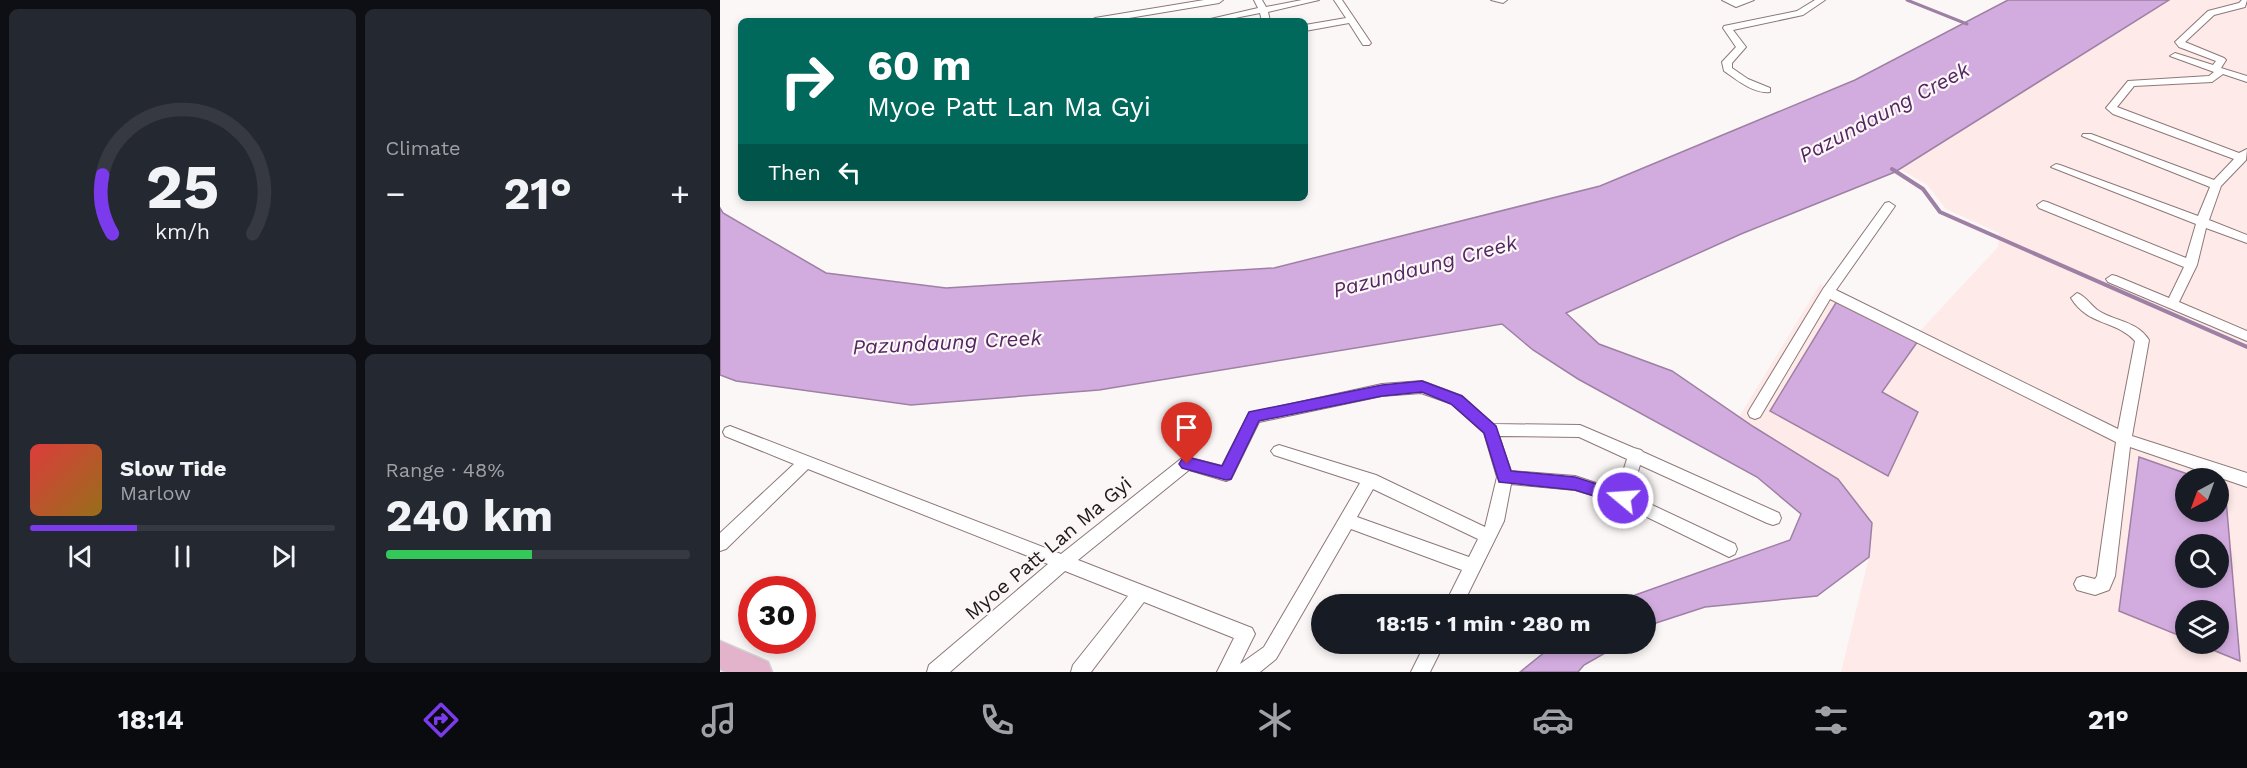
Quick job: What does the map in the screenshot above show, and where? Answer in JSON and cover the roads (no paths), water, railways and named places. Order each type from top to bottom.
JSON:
[{"type":"main road","points":[[720,655],[758,672]]},
{"type":"street","points":[[1113,18],[1219,0]]},
{"type":"street","points":[[1258,0],[1265,18]]},
{"type":"street","points":[[1222,18],[1315,0]]},
{"type":"street","points":[[1338,0],[1366,43]]},
{"type":"street","points":[[1495,0],[1503,0]]},
{"type":"street","points":[[1725,0],[1736,4],[1750,0]]},
{"type":"street","points":[[1767,90],[1745,81],[1727,69],[1727,62],[1741,47],[1727,28],[1800,13],[1821,0]]},
{"type":"street","points":[[2172,304],[2191,265],[2202,222],[2216,185],[2244,154],[2117,112],[2111,108],[2131,83],[2212,79],[2221,60],[2180,42],[2211,13],[2245,4]]},
{"type":"street","points":[[1308,27],[1351,20]]},
{"type":"street","points":[[2175,56],[2247,80]]},
{"type":"street","points":[[2087,136],[2216,185]]},
{"type":"street","points":[[2056,167],[2247,239]]},
{"type":"street","points":[[2043,205],[2191,265]]},
{"type":"street","points":[[1755,413],[1828,292],[1889,206]]},
{"type":"street","points":[[2112,279],[2247,336]]},
{"type":"street","points":[[1828,292],[2124,439],[2247,480]]},
{"type":"street","points":[[2077,298],[2086,309],[2098,317],[2130,328],[2142,340],[2124,439],[2106,576],[2103,584],[2095,587],[2083,584]]},
{"type":"street","name":"Myoe Patt Lan Ma Gyi","points":[[936,672],[1064,561],[1187,464],[1226,474],[1254,417],[1382,390],[1422,387],[1457,400],[1490,430]]},
{"type":"street","points":[[1459,594],[1496,521],[1505,477],[1490,430],[1581,431],[1773,518]]},
{"type":"street","points":[[730,432],[1246,634],[1226,672]]},
{"type":"street","points":[[1279,451],[1370,480],[1488,536]]},
{"type":"street","points":[[1623,498],[1636,454]]},
{"type":"street","points":[[720,544],[806,462]]},
{"type":"street","points":[[1505,477],[1575,483],[1623,498],[1729,549]]},
{"type":"street","points":[[1245,672],[1270,653],[1370,480]]},
{"type":"street","points":[[1347,520],[1474,567]]},
{"type":"street","points":[[1080,672],[1141,592]]},
{"type":"street","points":[[1420,672],[1430,654]]},
{"type":"water","name":"Pazundaung Creek","points":[[2008,0],[2169,0],[1895,172],[1741,234],[1566,313],[1599,344],[1672,371],[1754,427],[1838,479],[1872,523],[1869,557],[1817,596],[1705,607],[1656,623],[1656,594],[1638,594],[1790,540],[1801,514],[1757,477],[1578,379],[1533,350],[1502,324],[1099,390],[911,405],[736,381],[720,375],[720,208],[723,213],[826,273],[946,288],[1274,268],[1600,186],[1855,80]]},
{"type":"water","points":[[1837,301],[1918,341],[1882,392],[1918,412],[1888,476],[1770,411]]},
{"type":"water","points":[[2139,457],[2175,470],[2175,522],[2228,522],[2229,534],[2175,534],[2175,588],[2229,588],[2229,534],[2240,661],[2223,654],[2229,654],[2229,600],[2175,600],[2175,634],[2119,611]]},
{"type":"water","points":[[1542,654],[1603,654],[1584,665],[1578,672],[1520,672]]},
{"type":"waterway","points":[[1907,0],[1967,24]]},
{"type":"waterway","points":[[1892,169],[1923,189],[1940,212],[2247,347]]}]
